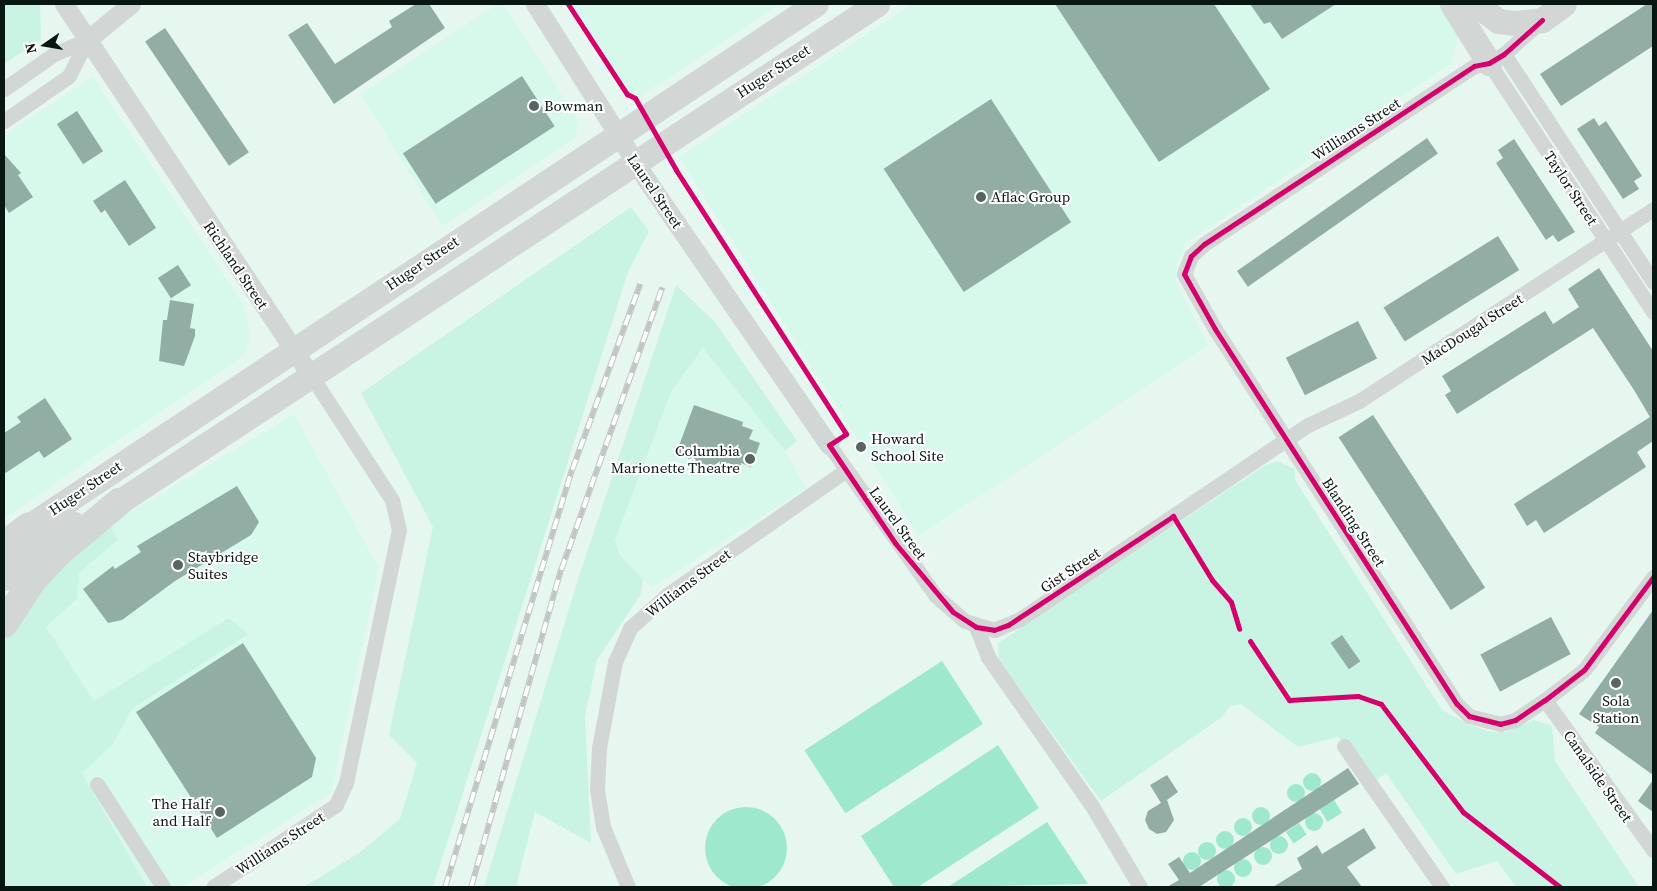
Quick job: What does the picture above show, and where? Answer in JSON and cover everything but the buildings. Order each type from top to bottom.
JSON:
[{"type":"highway","name":"Huger Street","points":[[30,526],[617,133],[816,4]]},
{"type":"highway","name":"Huger Street","points":[[119,502],[312,377],[634,160],[877,4]]},
{"type":"highway","points":[[1452,4],[1496,59]]},
{"type":"highway","points":[[1475,4],[1498,21],[1542,20]]},
{"type":"highway","name":"Williams Street","points":[[1542,20],[1564,4]]},
{"type":"highway","points":[[4,576],[48,539],[119,502]]},
{"type":"highway","points":[[4,624],[32,581],[58,553],[119,502]]},
{"type":"highway","points":[[4,538],[30,526]]},
{"type":"highway","points":[[4,545],[30,526]]},
{"type":"street","name":"Richland Street","points":[[64,4],[392,500],[400,530]]},
{"type":"street","points":[[4,89],[54,54],[87,40],[131,4]]},
{"type":"street","name":"Laurel Street","points":[[534,4],[634,160],[845,471],[936,596],[976,627]]},
{"type":"street","name":"Williams Street","points":[[1186,264],[1204,244],[1474,66],[1496,59],[1542,20]]},
{"type":"street","points":[[4,121],[69,76],[87,40]]},
{"type":"street","name":"Taylor Street","points":[[1496,59],[1620,231],[1653,282]]},
{"type":"street","name":"Taylor Street","points":[[1496,59],[1606,240],[1653,312]]},
{"type":"street","name":"MacDougal Street","points":[[1286,439],[1359,401],[1653,210]]},
{"type":"street","name":"Blanding Street","points":[[1186,264],[1187,283],[1457,704],[1469,716],[1500,724],[1515,720],[1545,700],[1584,670],[1653,577]]},
{"type":"street","name":"Gist Street","points":[[976,627],[994,630],[1020,619],[1286,439]]},
{"type":"street","name":"Williams Street","points":[[628,887],[603,827],[596,790],[599,748],[615,662],[630,628],[667,595],[845,471]]},
{"type":"street","name":"Williams Street","points":[[213,887],[336,805],[346,783],[400,530]]},
{"type":"street","points":[[976,627],[988,657],[1092,806],[1140,887]]},
{"type":"street","name":"Canalside Street","points":[[1545,700],[1653,850]]},
{"type":"street","points":[[1344,746],[1442,887]]},
{"type":"street","points":[[97,784],[163,887]]},
{"type":"shaded area","points":[[4,4],[40,4],[41,39],[4,64]]},
{"type":"shaded area","points":[[498,4],[503,4],[578,120],[576,138],[442,226],[361,94]]},
{"type":"shaded area","points":[[573,4],[781,4],[640,96],[628,91]]},
{"type":"shaded area","points":[[912,4],[1442,4],[1460,30],[1451,64],[1187,242],[1177,262],[1176,281],[1208,346],[919,536],[679,157]]},
{"type":"shaded area","points":[[93,76],[244,306],[250,333],[246,354],[4,518],[4,135]]},
{"type":"shaded area","points":[[631,207],[649,231],[628,272],[433,887],[304,887],[359,853],[400,819],[417,763],[389,735],[433,527],[361,393]]},
{"type":"shaded area","points":[[676,285],[715,322],[797,441],[785,451],[703,348],[671,392],[615,540],[620,555],[643,579],[641,594],[597,660],[585,717],[591,843],[535,812],[516,887],[484,887],[578,579]]},
{"type":"shaded area","points":[[704,347],[785,451],[806,488],[652,588],[623,557],[615,540],[671,392]]},
{"type":"shaded area","points":[[294,414],[379,568],[331,793],[182,887],[147,887],[81,773],[113,744],[46,627],[77,599],[78,573],[118,540],[110,524]]},
{"type":"shaded area","points":[[1277,461],[1295,469],[1295,480],[1442,710],[1469,725],[1492,732],[1506,732],[1534,720],[1552,726],[1555,761],[1639,887],[1516,887],[1497,861],[1456,874],[1386,773],[1377,780],[1351,745],[1338,737],[1298,747],[1241,704],[1230,706],[1222,717],[1101,801],[999,660],[998,643],[1264,466]]},
{"type":"shaded area","points":[[110,524],[118,540],[79,573],[77,599],[46,627],[94,701],[229,618],[248,634],[132,709],[113,744],[82,773],[147,887],[4,887],[4,642],[43,580]]},
{"type":"shaded area","points":[[942,661],[983,724],[845,813],[804,750]]},
{"type":"shaded area","points":[[998,745],[1039,808],[918,887],[894,887],[861,836]]},
{"type":"shaded area","points":[[1312,773],[1318,776],[1321,782],[1318,788],[1312,791],[1306,788],[1303,782],[1306,776]]},
{"type":"shaded area","points":[[1296,784],[1302,787],[1305,793],[1302,799],[1296,802],[1290,799],[1287,793],[1290,787]]},
{"type":"shaded area","points":[[1334,800],[1342,813],[1328,822],[1320,809]]},
{"type":"shaded area","points":[[746,807],[762,810],[775,819],[784,832],[787,848],[784,864],[775,877],[762,886],[746,889],[730,886],[717,877],[708,864],[705,848],[708,832],[717,819],[730,810]]},
{"type":"shaded area","points":[[1261,807],[1267,810],[1270,816],[1267,822],[1261,825],[1255,822],[1252,816],[1255,810]]},
{"type":"shaded area","points":[[1314,813],[1320,816],[1323,822],[1320,828],[1314,831],[1308,828],[1305,822],[1308,816]]},
{"type":"shaded area","points":[[1243,818],[1249,821],[1252,827],[1249,833],[1243,836],[1237,833],[1234,827],[1237,821]]},
{"type":"shaded area","points":[[1047,822],[1088,884],[948,887]]},
{"type":"shaded area","points":[[1299,823],[1307,835],[1294,844],[1286,832]]},
{"type":"shaded area","points":[[1225,831],[1231,834],[1234,840],[1231,846],[1225,849],[1219,846],[1216,840],[1219,834]]},
{"type":"shaded area","points":[[1279,836],[1285,839],[1288,845],[1285,851],[1279,854],[1273,851],[1270,845],[1273,839]]},
{"type":"shaded area","points":[[1203,842],[1211,842],[1216,847],[1214,858],[1203,860],[1198,855],[1198,847]]},
{"type":"shaded area","points":[[1263,847],[1269,850],[1272,856],[1269,862],[1263,865],[1257,862],[1254,856],[1257,850]]},
{"type":"shaded area","points":[[1192,852],[1198,855],[1201,861],[1198,867],[1192,870],[1186,867],[1183,861],[1186,855]]},
{"type":"shaded area","points":[[1243,859],[1249,862],[1252,868],[1249,874],[1243,877],[1237,874],[1234,868],[1237,862]]},
{"type":"shaded area","points":[[1226,870],[1232,873],[1235,879],[1232,885],[1226,888],[1220,885],[1217,879],[1220,873]]},
{"type":"railway","points":[[445,887],[572,470],[640,284]]},
{"type":"railway","points":[[471,887],[561,570],[662,288]]},
{"type":"cycle path","points":[[568,4],[627,94],[635,98],[676,170],[846,434],[829,445],[895,543],[953,612],[976,627],[994,630],[1008,625],[1173,516],[1212,580],[1231,602],[1239,629]]},
{"type":"cycle path","points":[[1542,20],[1504,54],[1489,63],[1474,66],[1204,244],[1191,256],[1184,274],[1215,329],[1457,704],[1469,716],[1500,724],[1515,720],[1545,700],[1584,670],[1653,577]]},
{"type":"cycle path","points":[[1250,641],[1289,700],[1358,696],[1381,704],[1463,812],[1560,887]]},
{"type":"place","name":"Bowman","points":[[534,106]]},
{"type":"place","name":"Aflac Group","points":[[981,197]]},
{"type":"place","name":"Howard School Site","points":[[861,447]]},
{"type":"place","name":"Columbia Marionette Theatre","points":[[750,459]]},
{"type":"place","name":"Staybridge Suites","points":[[178,565]]},
{"type":"place","name":"Sola Station","points":[[1616,683]]},
{"type":"place","name":"The Half and Half","points":[[220,812]]}]
